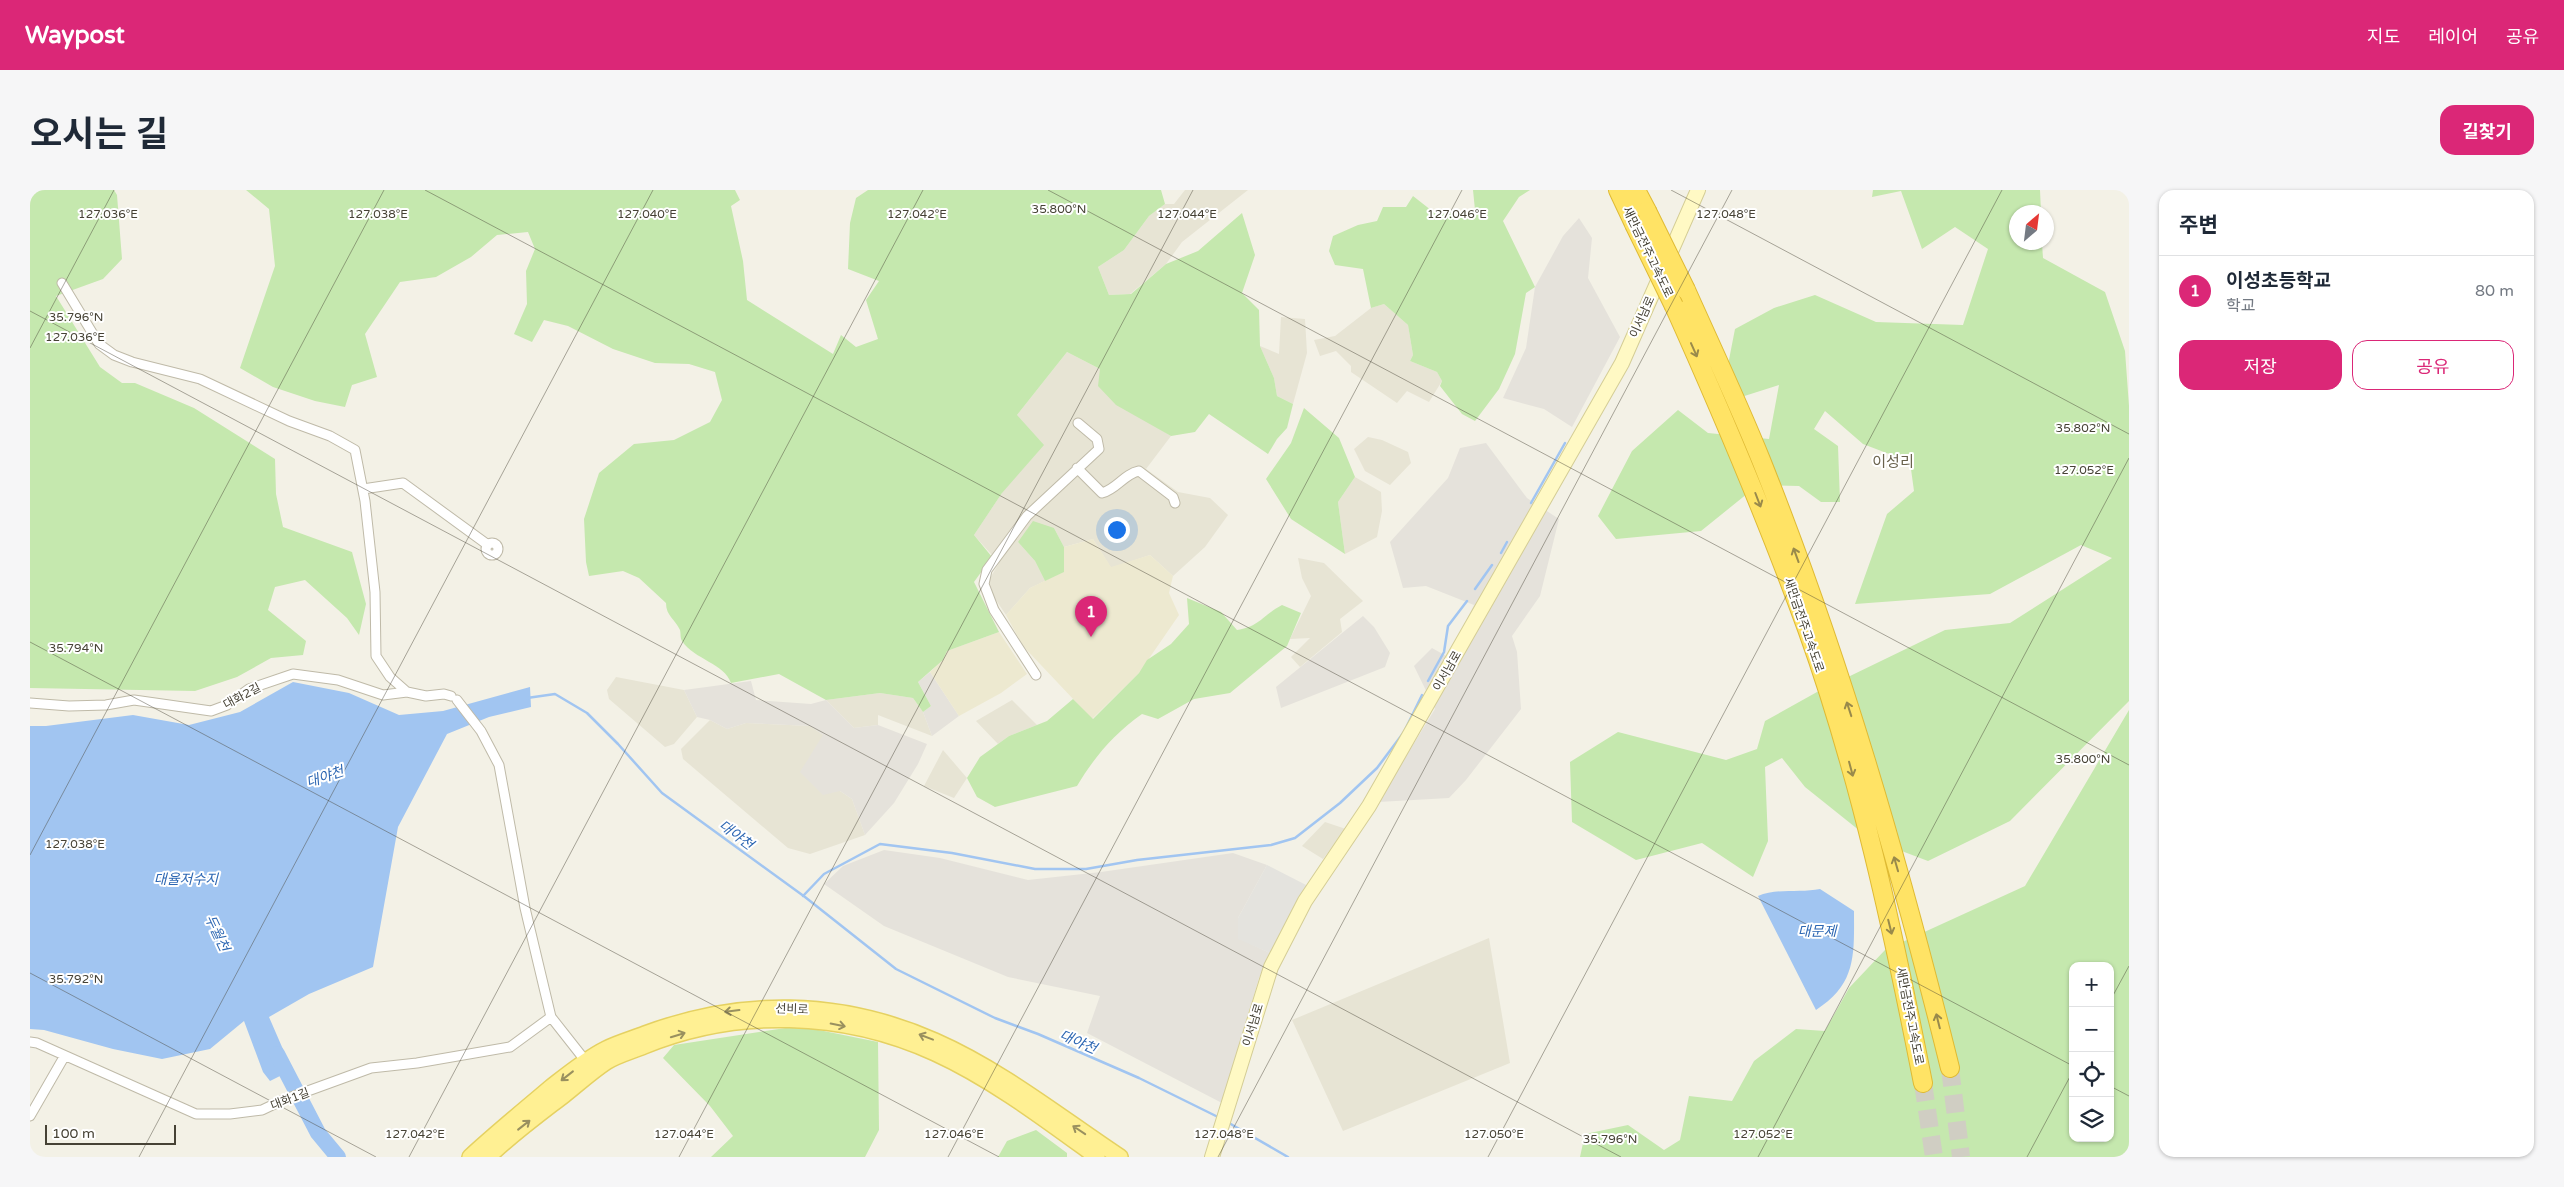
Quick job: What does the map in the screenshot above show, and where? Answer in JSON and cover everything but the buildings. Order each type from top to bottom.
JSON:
[{"type":"highway","name":"새만금전주고속도로","points":[[1618,190],[1641,217],[1686,290],[1761,460],[1816,609],[1866,758],[1923,959],[1950,1068]]},
{"type":"highway","name":"새만금전주고속도로","points":[[1636,190],[1641,217],[1674,306],[1748,471],[1808,631],[1850,764],[1901,972],[1923,1083]]},
{"type":"main road","name":"이서남로","points":[[1212,1157],[1276,958],[1305,901],[1369,806],[1622,363],[1698,190]]},
{"type":"main road","name":"선비로","points":[[488,1157],[589,1067],[606,1049],[680,1021],[730,1010],[781,1008],[855,1015],[918,1034],[976,1062],[1120,1157]]},
{"type":"main road","name":"선비로","points":[[470,1157],[501,1128],[589,1067],[707,1026],[767,1018],[824,1022],[879,1033],[934,1053],[974,1073],[1097,1157]]},
{"type":"street","points":[[62,283],[99,344],[114,355],[132,362],[200,379],[289,421],[330,436],[355,450],[363,489],[375,592],[376,656],[390,677],[407,692]]},
{"type":"street","points":[[1036,676],[994,610],[984,584],[988,570],[1027,516],[1076,468],[1099,449],[1097,439],[1078,423]]},
{"type":"street","points":[[1076,468],[1102,493],[1110,491],[1132,472],[1139,471],[1173,497],[1175,503]]},
{"type":"street","points":[[363,489],[403,483],[488,545]]},
{"type":"street","name":"대화2길","points":[[30,703],[69,706],[106,705],[134,700],[211,711],[227,705],[249,689],[294,674],[338,680],[383,694],[407,692],[426,696],[444,694],[454,698],[481,731],[499,765],[525,908],[551,1017]]},
{"type":"street","points":[[551,1017],[589,1067]]},
{"type":"street","name":"대화1길","points":[[30,1042],[37,1043],[64,1057],[196,1114],[230,1114],[262,1110],[283,1100],[371,1068],[417,1063],[510,1047],[551,1017]]},
{"type":"street","points":[[30,1116],[64,1057]]},
{"type":"shaded area","points":[[1185,190],[1248,190],[1182,242],[1166,264],[1130,294],[1109,295],[1098,267],[1124,250],[1149,216],[1165,204],[1174,204]]},
{"type":"shaded area","points":[[1579,218],[1592,238],[1588,278],[1620,337],[1572,427],[1544,409],[1503,398],[1526,348],[1535,287],[1563,236]]},
{"type":"shaded area","points":[[1384,304],[1408,325],[1413,355],[1410,361],[1437,372],[1442,381],[1429,402],[1407,391],[1397,403],[1351,372],[1351,366],[1336,351],[1320,356],[1314,340],[1335,336],[1371,308]]},
{"type":"shaded area","points":[[1281,317],[1305,319],[1307,353],[1293,404],[1277,396],[1274,378],[1260,346],[1279,354]]},
{"type":"shaded area","points":[[1067,352],[1100,369],[1146,420],[1171,436],[1146,469],[1178,492],[1210,498],[1228,515],[1205,547],[1173,576],[1150,555],[1111,568],[1093,539],[1064,547],[1054,528],[1018,542],[1035,561],[1045,581],[1030,588],[1006,615],[994,597],[989,580],[999,563],[974,535],[1002,493],[1017,415]]},
{"type":"shaded area","points":[[1368,437],[1382,440],[1408,452],[1411,463],[1390,485],[1365,471],[1354,449]]},
{"type":"shaded area","points":[[1486,443],[1527,498],[1559,519],[1540,596],[1512,636],[1517,652],[1521,709],[1466,780],[1449,798],[1378,802],[1435,709],[1414,666],[1432,648],[1448,657],[1474,605],[1426,586],[1403,588],[1390,542],[1448,478],[1460,448]]},
{"type":"shaded area","points":[[1355,477],[1381,492],[1382,511],[1377,537],[1345,554],[1338,502]]},
{"type":"shaded area","points":[[1093,539],[1111,567],[1150,555],[1173,576],[1169,593],[1179,615],[1139,673],[1092,719],[1023,646],[1006,615],[1030,588],[1063,572],[1064,547]]},
{"type":"shaded area","points":[[1298,558],[1324,563],[1363,601],[1340,619],[1342,632],[1300,667],[1291,657],[1310,638],[1290,639],[1311,596],[1302,578]]},
{"type":"shaded area","points":[[1363,616],[1374,627],[1390,653],[1385,667],[1281,708],[1276,687]]},
{"type":"shaded area","points":[[999,632],[1027,674],[1001,693],[959,716],[930,672],[943,660],[947,651]]},
{"type":"shaded area","points":[[930,672],[959,716],[932,736],[923,712],[931,706],[918,682]]},
{"type":"shaded area","points":[[616,677],[684,690],[697,717],[674,744],[665,747],[609,699],[607,690]]},
{"type":"shaded area","points":[[751,681],[756,700],[811,704],[826,700],[854,728],[878,725],[927,744],[918,764],[894,803],[865,835],[852,799],[840,791],[823,795],[800,772],[823,735],[810,726],[746,723],[727,729],[710,720],[697,717],[684,690]]},
{"type":"shaded area","points":[[880,693],[913,698],[923,712],[932,736],[878,715],[878,725],[854,728],[826,700]]},
{"type":"shaded area","points":[[1012,700],[1037,725],[1009,736],[998,744],[976,721]]},
{"type":"shaded area","points":[[710,720],[727,729],[746,723],[810,726],[823,735],[840,791],[852,799],[865,835],[810,854],[788,848],[683,759],[681,749]]},
{"type":"shaded area","points":[[943,750],[967,778],[954,798],[924,786]]},
{"type":"shaded area","points":[[1325,822],[1346,829],[1323,859],[1302,846]]},
{"type":"shaded area","points":[[884,850],[940,858],[1028,880],[1101,872],[1233,853],[1267,865],[1238,918],[1238,938],[1270,953],[1259,978],[1222,1103],[1087,1033],[1100,996],[1008,977],[884,926],[824,884],[843,866]]},
{"type":"shaded area","points":[[1267,865],[1308,886],[1270,953],[1238,939],[1238,918]]},
{"type":"shaded area","points":[[1489,938],[1510,1063],[1343,1131],[1292,1020]]},
{"type":"green space","points":[[30,190],[114,190],[117,195],[122,259],[103,279],[56,296],[100,367],[122,383],[135,383],[194,408],[275,459],[276,494],[283,527],[352,552],[366,604],[359,635],[347,618],[305,580],[275,587],[268,610],[306,641],[303,655],[271,658],[237,677],[195,691],[30,688]]},
{"type":"green space","points":[[246,190],[735,190],[740,200],[731,206],[743,261],[747,300],[833,354],[841,335],[856,347],[878,339],[866,300],[879,281],[848,269],[850,223],[856,198],[868,190],[1161,190],[1165,204],[1149,216],[1124,250],[1098,267],[1109,295],[1131,294],[1166,264],[1198,251],[1242,213],[1255,255],[1242,293],[1259,310],[1260,346],[1274,378],[1277,396],[1293,404],[1287,428],[1277,439],[1268,454],[1209,414],[1195,432],[1171,436],[1116,405],[1098,386],[1100,369],[1067,352],[1017,415],[1044,445],[1002,493],[974,535],[992,557],[974,582],[999,632],[947,651],[943,660],[918,682],[931,706],[923,712],[913,698],[880,693],[826,700],[779,674],[731,683],[722,671],[694,653],[681,640],[680,630],[669,614],[666,603],[639,578],[623,571],[589,576],[586,562],[584,519],[599,473],[634,444],[674,440],[710,422],[722,400],[715,372],[689,364],[655,363],[613,349],[568,326],[544,320],[532,342],[514,334],[527,304],[526,271],[535,249],[528,232],[497,235],[471,257],[436,277],[400,282],[365,334],[377,377],[352,385],[345,407],[315,401],[273,387],[240,368],[275,266],[269,209]]},
{"type":"green space","points":[[1473,190],[1530,190],[1519,197],[1503,221],[1535,287],[1526,293],[1515,354],[1499,389],[1475,421],[1462,414],[1440,386],[1442,381],[1437,372],[1410,361],[1413,355],[1408,325],[1384,304],[1371,308],[1363,269],[1335,265],[1329,251],[1333,236],[1358,225],[1377,221],[1383,207],[1406,207],[1413,196],[1436,214],[1465,213],[1475,210]]},
{"type":"green space","points":[[1873,190],[2040,190],[2041,205],[2009,205],[2009,250],[2042,250],[2043,258],[2105,292],[2125,351],[2129,406],[2129,701],[2010,821],[1928,861],[1870,839],[1805,787],[1782,758],[1765,767],[1768,841],[1753,877],[1702,843],[1636,860],[1572,822],[1570,762],[1618,732],[1726,760],[1757,749],[1765,721],[1817,692],[1945,630],[2010,623],[2112,558],[2081,545],[1990,594],[1855,604],[1887,514],[1914,491],[1910,462],[1863,444],[1825,411],[1814,429],[1838,446],[1840,502],[1821,502],[1799,486],[1758,485],[1701,531],[1616,539],[1598,516],[1632,451],[1678,410],[1708,433],[1769,439],[1779,385],[1735,399],[1727,370],[1735,329],[1774,308],[1815,295],[1876,322],[1963,325],[1988,249],[1955,227],[1922,249],[1901,191],[1872,197]]},
{"type":"green space","points":[[1304,408],[1339,438],[1355,477],[1338,502],[1345,554],[1291,519],[1266,479],[1291,443]]},
{"type":"green space","points":[[1033,521],[1054,528],[1064,547],[1064,572],[1045,581],[1035,561],[1018,542]]},
{"type":"green space","points":[[1187,598],[1221,612],[1237,630],[1251,626],[1282,605],[1301,613],[1287,646],[1230,693],[1194,699],[1158,719],[1142,714],[1106,746],[1077,786],[995,807],[977,797],[967,778],[980,757],[1009,736],[1047,721],[1073,699],[1093,719],[1139,673],[1147,660],[1171,644],[1189,624]]},
{"type":"green space","points":[[2129,710],[2129,1157],[1580,1157],[1585,1134],[1628,1125],[1664,1150],[1680,1140],[1689,1096],[1732,1101],[1754,1061],[1796,1029],[1825,1031],[1849,988],[1885,950],[2025,886]]},
{"type":"green space","points":[[799,1026],[878,1042],[879,1130],[865,1157],[711,1157],[733,1136],[710,1106],[663,1058],[674,1045]]},
{"type":"green space","points":[[1036,1130],[1067,1153],[1067,1157],[998,1157],[1007,1141]]},
{"type":"water","name":"대율저수지","points":[[293,682],[349,693],[399,715],[443,711],[530,687],[531,707],[489,717],[447,734],[398,827],[373,967],[309,994],[269,1017],[292,1070],[270,1081],[263,1072],[244,1021],[210,1049],[162,1059],[113,1049],[44,1030],[30,1029],[30,726],[46,726],[133,715],[189,725],[240,712]]},
{"type":"water","name":"대문제","points":[[1820,889],[1854,911],[1854,941],[1853,954],[1846,979],[1839,990],[1816,1010],[1758,896],[1781,891]]},
{"type":"waterway","points":[[1531,503],[1565,443]]},
{"type":"waterway","points":[[1501,553],[1507,542]]},
{"type":"waterway","points":[[1475,589],[1492,565]]},
{"type":"waterway","points":[[1428,681],[1444,652],[1448,626],[1467,601]]},
{"type":"waterway","name":"대야천","points":[[527,698],[555,694],[587,713],[662,793],[805,897],[896,969],[995,1018],[1038,1034],[1139,1078],[1220,1118]]},
{"type":"waterway","points":[[803,896],[824,874],[880,844],[952,853],[1035,869],[1086,869],[1137,860],[1271,845],[1295,838],[1340,803],[1377,768],[1404,732],[1422,695]]},
{"type":"waterway","name":"두월천","points":[[277,1054],[318,1133],[338,1157]]},
{"type":"waterway","name":"대야천","points":[[1229,1123],[1288,1157]]},
{"type":"tunnel","points":[[1950,1068],[1961,1157]]},
{"type":"tunnel","points":[[1923,1083],[1934,1157]]},
{"type":"place","name":"이성초등학교","points":[[1091,637]]},
{"type":"district","name":"이성리","points":[[1893,462]]}]
